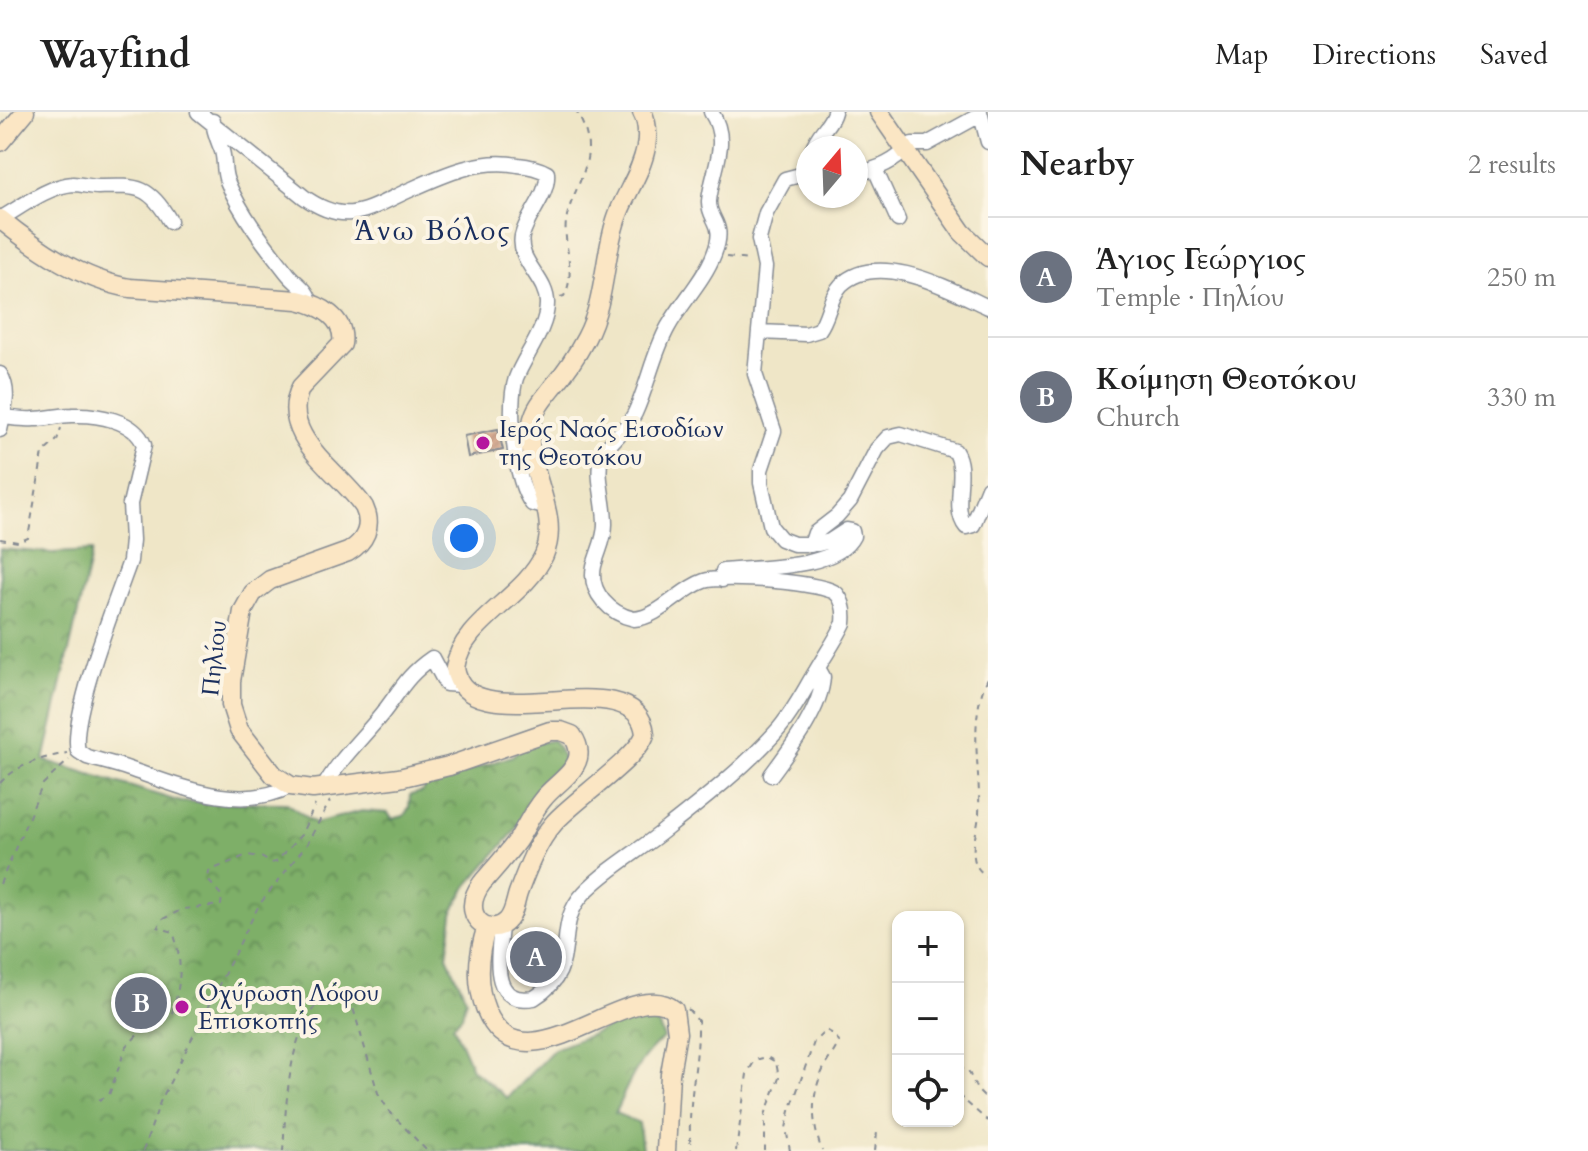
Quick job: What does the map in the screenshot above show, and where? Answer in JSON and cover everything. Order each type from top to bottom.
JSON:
[{"type":"main road","points":[[0,142],[25,112]]},
{"type":"main road","points":[[642,112],[647,122],[646,148],[615,221],[597,313],[580,348],[539,405],[533,419],[530,447],[549,528],[543,557],[518,589],[463,645],[455,668],[461,685],[470,694],[488,701],[589,700],[617,704],[635,713],[645,730],[639,748],[548,830],[529,866],[513,910],[494,926],[480,949],[482,995],[489,1017],[499,1029],[525,1041],[547,1040],[646,1002],[664,1003],[674,1010],[677,1033],[670,1074],[666,1151]]},
{"type":"main road","points":[[879,112],[962,232],[988,257]]},
{"type":"main road","name":"Πηλίου","points":[[0,219],[63,263],[122,287],[267,296],[310,303],[334,318],[340,326],[343,337],[340,349],[299,390],[296,406],[298,426],[310,448],[367,513],[364,537],[354,548],[327,561],[270,580],[253,593],[243,611],[231,681],[232,711],[239,730],[263,763],[278,779],[291,786]]},
{"type":"main road","points":[[291,786],[330,788],[437,770],[550,731],[572,735],[578,747],[575,765],[543,799],[517,841],[473,898],[472,911],[477,920],[494,926]]},
{"type":"street","points":[[198,112],[214,118],[310,202],[338,214],[369,211],[411,189],[472,166],[499,162],[547,174],[525,229],[522,246],[547,297],[546,311],[518,374],[513,397],[514,452],[520,478],[532,504],[545,507]]},
{"type":"street","points":[[494,926],[502,985],[506,992],[516,997],[534,998],[552,985],[563,966],[567,921],[579,899],[605,873],[690,810],[768,741],[792,712],[844,623],[844,611],[837,595],[812,585],[702,581],[650,614],[634,619],[618,614],[604,603],[598,593],[594,575],[605,530],[601,456],[631,420],[665,331],[714,255],[719,230],[709,201],[717,172],[721,138],[718,123],[711,112]]},
{"type":"street","points":[[818,136],[831,122],[834,112]]},
{"type":"street","points":[[868,170],[895,160],[912,144],[927,144],[980,113],[988,142]]},
{"type":"street","points":[[214,118],[215,138],[223,154],[225,178],[234,197],[289,276],[308,294],[310,303]]},
{"type":"street","points":[[875,169],[898,220]]},
{"type":"street","points":[[722,580],[723,571],[821,558],[849,543],[853,532],[845,530],[830,541],[811,545],[783,540],[771,527],[761,473],[774,431],[755,379],[765,262],[759,239],[766,213],[785,179],[796,174]]},
{"type":"street","points":[[0,219],[41,196],[74,184],[135,187],[157,202],[170,221]]},
{"type":"street","points":[[759,332],[798,334],[817,331],[840,286],[867,273],[915,275],[988,307]]},
{"type":"street","points":[[0,374],[6,385],[1,423],[75,414],[120,423],[136,432],[144,445],[130,504],[130,561],[79,716],[78,751],[87,757],[174,786],[207,794],[260,796],[291,786]]},
{"type":"street","points":[[811,545],[815,533],[833,520],[850,501],[879,445],[892,435],[905,435],[955,451],[959,460],[961,515],[966,527],[973,525],[988,488]]},
{"type":"street","points":[[330,788],[332,772],[383,712],[412,671],[432,658],[446,684],[461,685]]},
{"type":"street","points":[[771,775],[801,732],[821,690],[823,677],[818,668]]},
{"type":"path","points":[[547,297],[564,296],[570,282],[566,220],[588,149],[584,126],[577,112]]},
{"type":"path","points":[[714,255],[765,262]]},
{"type":"path","points":[[0,539],[25,541],[30,533],[43,453],[57,440],[61,430],[53,417]]},
{"type":"path","points":[[988,678],[979,703],[976,761],[979,817],[974,856],[978,868],[988,877]]},
{"type":"path","points":[[0,783],[14,770],[28,763],[78,751]]},
{"type":"path","points":[[0,884],[43,784],[78,751]]},
{"type":"path","points":[[99,1100],[109,1095],[126,1047],[146,1026],[172,1013],[181,985],[178,947],[173,932],[159,929],[161,920],[183,909],[221,905],[222,896],[207,875],[212,869],[247,855],[276,862],[301,835],[330,788]]},
{"type":"path","points":[[143,1151],[160,1102],[197,1034],[225,970],[259,905],[307,844],[326,812],[330,788]]},
{"type":"path","points":[[283,1151],[286,1099],[304,1024],[315,1005],[328,993],[336,991],[345,994],[351,1001],[382,1100],[427,1151]]},
{"type":"path","points":[[674,1010],[691,1010],[698,1021],[689,1103],[691,1151]]},
{"type":"path","points":[[790,1151],[786,1128],[790,1111],[814,1042],[826,1030],[835,1035],[839,1042],[821,1076],[812,1112],[822,1151]]},
{"type":"path","points":[[736,1151],[747,1074],[755,1060],[767,1057],[776,1062],[779,1072],[765,1115],[765,1151]]},
{"type":"path","points":[[964,1068],[988,1101]]},
{"type":"path","points":[[964,1100],[988,1121]]},
{"type":"path","points":[[875,1151],[877,1132]]},
{"type":"green space","points":[[0,549],[52,553],[92,551],[44,760],[181,802],[287,803],[315,823],[362,811],[388,813],[392,819],[404,816],[409,808],[410,795],[422,792],[425,786],[512,756],[525,745],[554,740],[566,763],[533,799],[514,832],[468,885],[454,908],[447,956],[466,998],[462,1016],[453,1025],[472,1069],[507,1098],[554,1049],[643,1014],[656,1019],[664,1038],[641,1062],[615,1113],[639,1123],[642,1151],[0,1151]]},
{"type":"building","name":"Ιερός Ναός Εισοδίων της Θεοτόκου","points":[[498,429],[503,450],[468,457],[464,436]]},
{"type":"building","points":[[132,989],[156,997],[149,1017],[126,1009]]},
{"type":"place","name":"Ιερός Ναός Εισοδίων της Θεοτόκου","points":[[483,443]]},
{"type":"place","name":"Άγιος Γεώργιος","points":[[536,957]]},
{"type":"place","name":"Κοίμηση Θεοτόκου","points":[[141,1003]]},
{"type":"place","name":"Οχύρωση Λόφου Επισκοπής","points":[[182,1007]]},
{"type":"district","name":"Άνω Βόλος","points":[[433,230]]}]
